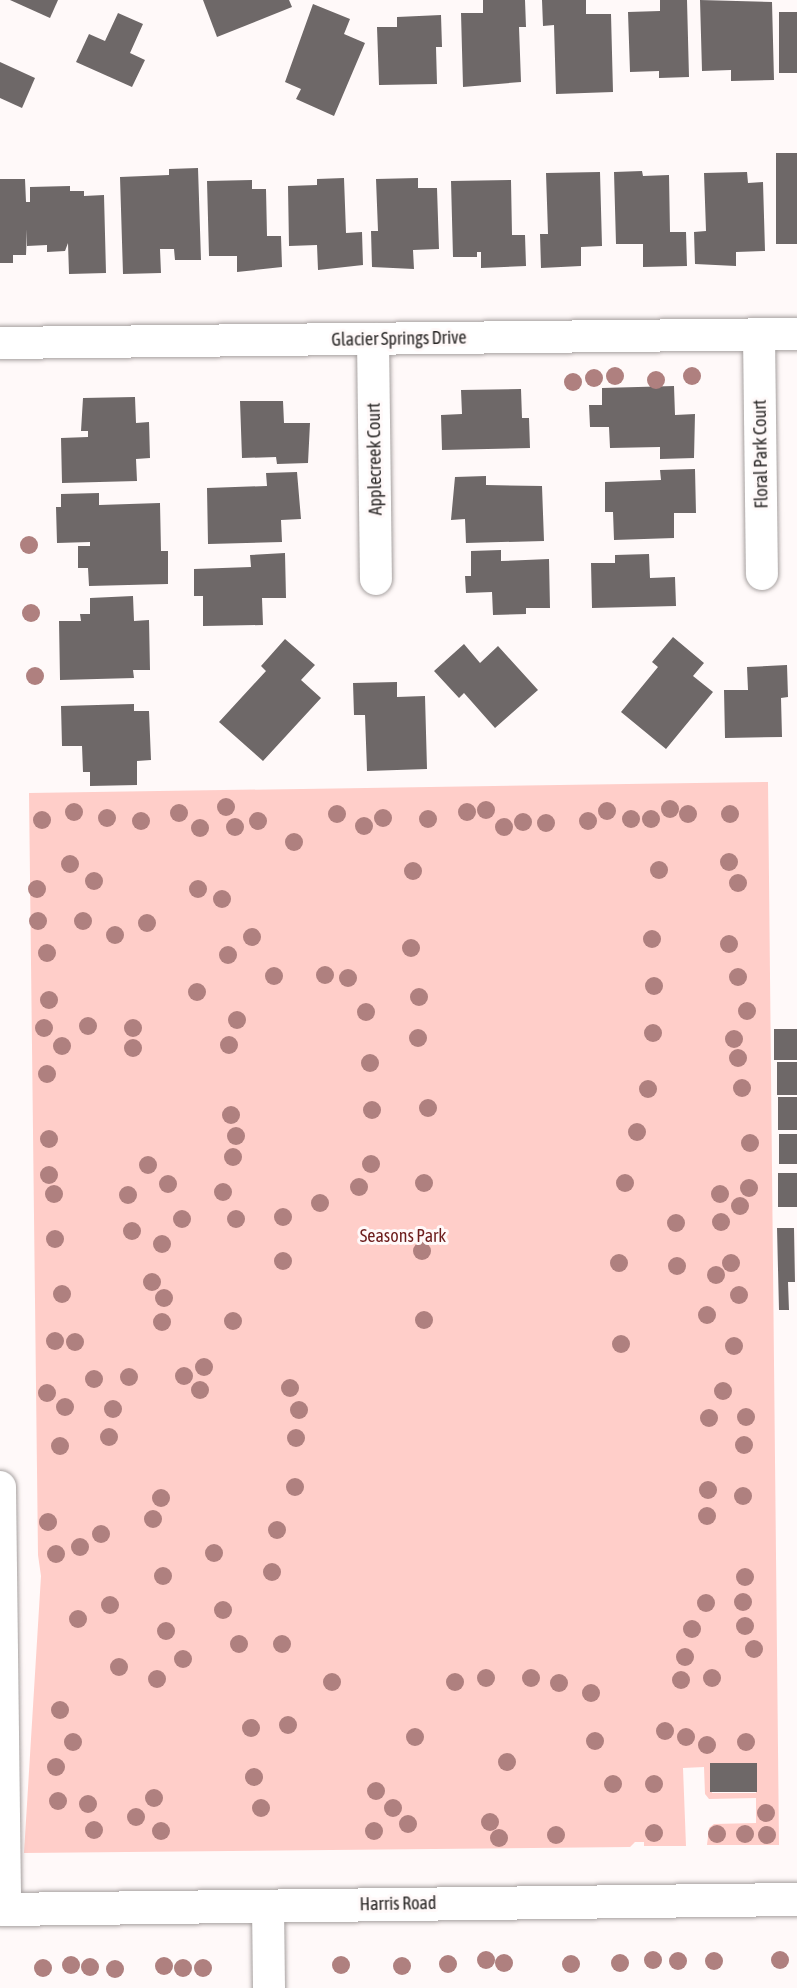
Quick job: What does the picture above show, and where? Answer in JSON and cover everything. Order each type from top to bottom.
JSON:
[{"type":"street","name":"Glacier Springs Drive","points":[[0,343],[797,334]]},
{"type":"street","name":"Floral Park Court","points":[[759,335],[762,574]]},
{"type":"street","name":"Applecreek Court","points":[[373,339],[376,579]]},
{"type":"street","points":[[0,1486],[2,1909]]},
{"type":"street","name":"Harris Road","points":[[2,1909],[797,1899]]},
{"type":"street","points":[[268,1905],[269,1988]]},
{"type":"green space","name":"Seasons Park","points":[[768,782],[779,1845],[707,1845],[709,1828],[714,1824],[756,1823],[756,1798],[709,1799],[705,1794],[704,1767],[683,1768],[686,1846],[644,1846],[644,1842],[635,1842],[630,1847],[24,1853],[41,1576],[38,1555],[29,793]],"holes":[[[756,1763],[756,1793],[712,1793],[710,1764]]]},
{"type":"building","points":[[10,0],[58,0],[50,18]]},
{"type":"building","points":[[203,0],[289,0],[292,7],[217,37]]},
{"type":"building","points":[[483,0],[525,0],[526,27],[519,27],[521,82],[463,87],[461,13],[483,13]]},
{"type":"building","points":[[542,0],[586,0],[586,14],[611,14],[613,92],[556,94],[554,25],[543,26]]},
{"type":"building","points":[[660,0],[687,0],[689,77],[659,78],[659,71],[630,72],[628,12],[660,11]]},
{"type":"building","points":[[700,0],[772,2],[774,80],[731,81],[731,70],[702,71]]},
{"type":"building","points":[[313,4],[350,19],[344,34],[365,43],[334,116],[296,99],[301,89],[285,82]]},
{"type":"building","points":[[779,12],[797,12],[797,73],[779,73]]},
{"type":"building","points":[[118,13],[143,24],[130,53],[145,60],[132,87],[76,62],[89,34],[105,41]]},
{"type":"building","points":[[441,15],[442,47],[436,47],[437,84],[379,85],[377,27],[397,27],[397,17]]},
{"type":"building","points":[[0,62],[35,78],[22,108],[0,98]]},
{"type":"building","points":[[776,153],[797,153],[797,244],[776,244]]},
{"type":"building","points":[[198,168],[201,260],[175,260],[174,249],[160,249],[161,273],[123,274],[120,177],[169,175],[169,169]]},
{"type":"building","points":[[642,171],[643,176],[669,175],[670,232],[686,232],[687,266],[643,267],[643,244],[616,244],[614,172]]},
{"type":"building","points":[[600,172],[602,246],[581,247],[581,266],[541,268],[540,234],[548,234],[546,173]]},
{"type":"building","points":[[747,172],[748,183],[763,182],[765,251],[736,252],[736,266],[695,264],[694,232],[706,231],[704,173]]},
{"type":"building","points":[[344,178],[346,233],[362,232],[363,265],[318,270],[317,245],[289,246],[288,186],[317,185],[317,179]]},
{"type":"building","points":[[418,178],[418,188],[437,188],[439,249],[413,250],[414,269],[372,267],[371,231],[378,231],[376,179]]},
{"type":"building","points":[[0,179],[25,179],[26,202],[30,202],[30,187],[70,186],[70,191],[84,191],[84,196],[104,195],[106,273],[69,274],[68,243],[65,251],[47,252],[47,245],[27,246],[27,229],[26,255],[13,255],[13,263],[0,263]]},
{"type":"building","points":[[252,180],[252,189],[266,189],[267,236],[281,236],[282,267],[237,272],[237,256],[209,256],[207,181]]},
{"type":"building","points":[[511,180],[512,235],[525,235],[526,266],[481,268],[481,252],[477,252],[477,257],[453,257],[451,181]]},
{"type":"building","points":[[674,386],[675,415],[695,414],[694,458],[660,459],[660,447],[610,448],[609,427],[590,427],[589,405],[602,405],[602,388]]},
{"type":"building","points":[[521,389],[522,418],[529,418],[530,448],[442,450],[441,415],[462,414],[461,390]]},
{"type":"building","points":[[135,397],[136,423],[149,422],[150,458],[136,459],[137,481],[62,483],[61,438],[88,437],[88,431],[81,431],[83,398]]},
{"type":"building","points":[[240,401],[283,401],[284,423],[310,423],[308,463],[277,464],[276,457],[242,458]]},
{"type":"building","points":[[695,469],[696,513],[674,513],[674,538],[614,540],[613,512],[605,512],[605,482],[661,480],[660,470]]},
{"type":"building","points":[[297,472],[301,519],[281,520],[282,542],[208,544],[207,488],[267,486],[266,473]]},
{"type":"building","points":[[486,476],[486,485],[542,486],[544,541],[466,543],[465,519],[451,520],[455,477]]},
{"type":"building","points":[[99,493],[99,505],[160,503],[161,551],[168,551],[168,584],[89,586],[88,568],[78,568],[78,546],[90,546],[90,542],[57,543],[56,507],[61,507],[61,494]]},
{"type":"building","points":[[501,550],[501,561],[549,559],[550,608],[526,608],[526,614],[493,615],[492,592],[466,593],[465,576],[471,576],[471,551]]},
{"type":"building","points":[[285,553],[286,598],[262,598],[263,625],[203,626],[203,596],[194,596],[194,569],[251,567],[250,555]]},
{"type":"building","points":[[649,554],[650,578],[675,577],[676,606],[592,608],[591,563],[615,563],[615,555]]},
{"type":"building","points":[[133,596],[134,621],[149,620],[150,670],[133,670],[134,678],[60,680],[59,621],[81,621],[80,614],[90,614],[90,598]]},
{"type":"building","points":[[673,637],[704,663],[693,676],[713,692],[666,749],[621,712],[658,667],[652,662]]},
{"type":"building","points":[[285,639],[315,665],[301,680],[321,698],[263,761],[219,722],[266,671],[261,666]]},
{"type":"building","points":[[464,644],[480,663],[498,646],[538,690],[495,728],[464,693],[459,698],[434,671]]},
{"type":"building","points":[[787,665],[788,697],[781,698],[782,737],[725,738],[724,690],[748,690],[747,667]]},
{"type":"building","points":[[397,682],[397,697],[425,696],[427,769],[367,771],[365,715],[354,715],[353,683]]},
{"type":"building","points":[[134,704],[134,711],[149,711],[151,760],[137,761],[137,785],[90,786],[90,772],[83,772],[82,746],[62,746],[61,706]]},
{"type":"building","points":[[774,1029],[797,1029],[797,1060],[774,1060]]},
{"type":"building","points":[[777,1062],[797,1062],[797,1095],[777,1095]]},
{"type":"building","points":[[778,1097],[797,1097],[797,1130],[778,1130]]},
{"type":"building","points":[[779,1134],[797,1134],[797,1164],[779,1164]]},
{"type":"building","points":[[778,1173],[797,1173],[797,1207],[778,1207]]},
{"type":"building","points":[[777,1228],[794,1228],[795,1282],[788,1282],[789,1310],[779,1310]]},
{"type":"building","points":[[710,1763],[757,1763],[757,1792],[710,1792]]}]
